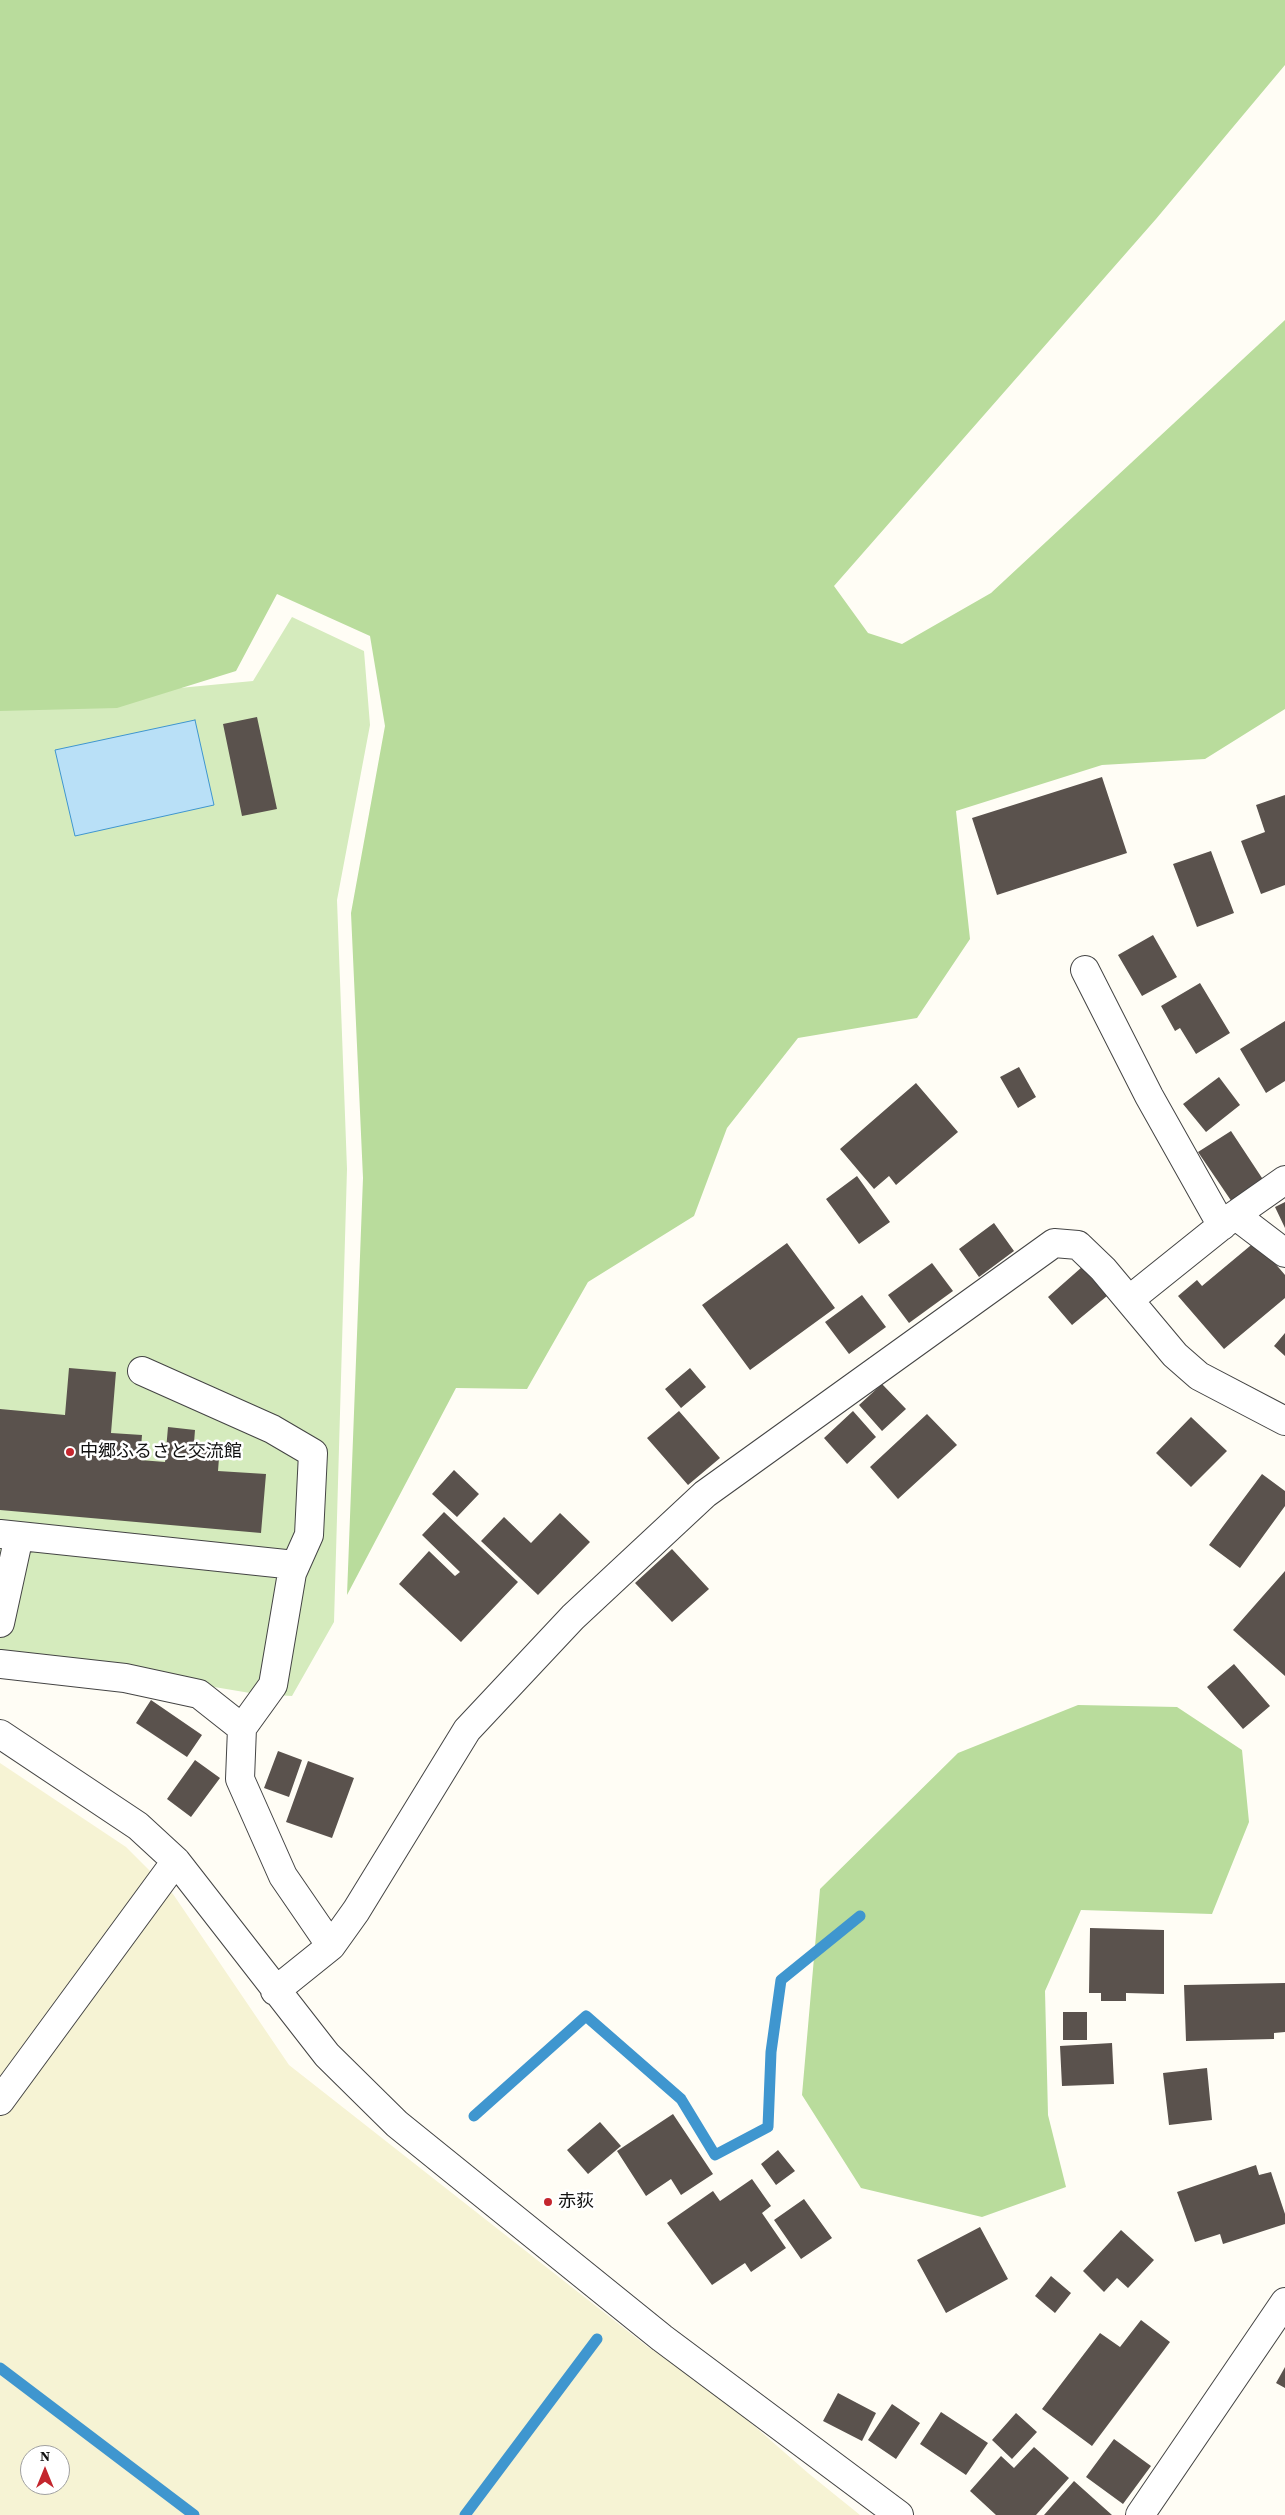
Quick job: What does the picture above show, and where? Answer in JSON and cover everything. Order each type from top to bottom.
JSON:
[{"type":"street","points":[[1085,970],[1149,1096],[1228,1221],[1285,1253]]},
{"type":"street","points":[[1130,1300],[1228,1221],[1285,1180]]},
{"type":"street","points":[[275,1990],[331,1946],[356,1911],[467,1730],[573,1617],[705,1494],[1054,1243],[1078,1245],[1103,1268],[1175,1355],[1199,1376],[1285,1421]]},
{"type":"street","points":[[142,1371],[272,1429],[313,1453],[309,1534],[292,1573],[273,1685],[242,1728],[240,1779],[284,1876],[331,1946]]},
{"type":"street","points":[[0,1623],[9,1535],[296,1565]]},
{"type":"street","points":[[0,1664],[125,1678],[199,1694],[242,1728]]},
{"type":"street","points":[[0,1734],[138,1826],[176,1861],[327,2055],[396,2124],[662,2338],[898,2515]]},
{"type":"street","points":[[0,2101],[176,1861]]},
{"type":"street","points":[[1140,2515],[1285,2302]]},
{"type":"shaded area","points":[[0,1763],[126,1847],[173,1894],[289,2065],[648,2347],[704,2382],[808,2473],[860,2515],[0,2515]]},
{"type":"green space","points":[[0,0],[1285,0],[1285,65],[1156,219],[834,586],[868,633],[902,644],[991,593],[1285,320],[1285,709],[1205,759],[1102,765],[956,811],[970,939],[917,1018],[798,1038],[727,1128],[694,1216],[588,1282],[527,1389],[456,1388],[347,1595],[363,1178],[351,913],[385,726],[370,636],[277,594],[236,671],[117,708],[0,711]]},
{"type":"green space","points":[[292,617],[364,651],[370,725],[337,900],[347,1169],[334,1622],[292,1696],[256,1694],[0,1651],[0,705],[253,681]]},
{"type":"green space","points":[[1078,1705],[1177,1707],[1242,1750],[1249,1822],[1212,1914],[1081,1910],[1045,1991],[1048,2115],[1066,2187],[982,2217],[861,2188],[802,2095],[820,1889],[958,1753]]},
{"type":"water","points":[[195,720],[214,805],[75,836],[55,750]]},
{"type":"building","points":[[257,717],[277,809],[242,816],[223,724]]},
{"type":"building","points":[[1102,777],[1127,853],[997,895],[972,818]]},
{"type":"building","points":[[1285,795],[1285,885],[1261,894],[1241,841],[1265,832],[1256,805]]},
{"type":"building","points":[[1211,851],[1234,913],[1197,927],[1173,864]]},
{"type":"building","points":[[1153,935],[1177,977],[1142,996],[1118,955]]},
{"type":"building","points":[[1200,983],[1230,1033],[1196,1054],[1180,1028],[1175,1031],[1161,1006]]},
{"type":"building","points":[[1285,1021],[1285,1081],[1266,1093],[1240,1049]]},
{"type":"building","points":[[1019,1067],[1036,1097],[1018,1108],[1000,1077]]},
{"type":"building","points":[[1219,1077],[1240,1105],[1206,1132],[1183,1104]]},
{"type":"building","points":[[916,1083],[958,1132],[896,1185],[889,1176],[874,1189],[840,1149]]},
{"type":"building","points":[[1231,1131],[1264,1181],[1232,1202],[1198,1152]]},
{"type":"building","points":[[857,1176],[890,1222],[859,1244],[826,1199]]},
{"type":"building","points":[[1285,1202],[1285,1228],[1275,1207]]},
{"type":"building","points":[[994,1223],[1014,1251],[979,1277],[959,1249]]},
{"type":"building","points":[[1256,1241],[1285,1275],[1285,1298],[1224,1349],[1178,1296],[1197,1280],[1202,1286]]},
{"type":"building","points":[[787,1243],[835,1308],[750,1370],[702,1305]]},
{"type":"building","points":[[932,1263],[953,1291],[909,1323],[888,1295]]},
{"type":"building","points":[[1082,1267],[1107,1296],[1072,1325],[1048,1297]]},
{"type":"building","points":[[862,1295],[886,1327],[849,1354],[825,1322]]},
{"type":"building","points":[[1285,1333],[1285,1356],[1274,1346]]},
{"type":"building","name":"中郷ふるさと交流館","points":[[69,1368],[116,1372],[111,1433],[142,1435],[140,1460],[165,1462],[168,1427],[195,1430],[194,1443],[220,1445],[218,1471],[266,1474],[261,1533],[0,1510],[0,1409],[65,1415]]},
{"type":"building","points":[[690,1368],[706,1387],[681,1408],[665,1389]]},
{"type":"building","points":[[882,1384],[906,1409],[882,1431],[859,1405]]},
{"type":"building","points":[[679,1411],[720,1458],[688,1485],[647,1438]]},
{"type":"building","points":[[853,1411],[876,1437],[847,1464],[824,1438]]},
{"type":"building","points":[[927,1414],[957,1445],[898,1499],[870,1467]]},
{"type":"building","points":[[1191,1417],[1227,1451],[1191,1487],[1156,1453]]},
{"type":"building","points":[[454,1470],[479,1494],[457,1517],[432,1494]]},
{"type":"building","points":[[1262,1474],[1285,1491],[1285,1506],[1240,1568],[1209,1545]]},
{"type":"building","points":[[444,1512],[518,1582],[461,1642],[399,1584],[429,1551],[455,1576],[460,1572],[422,1535]]},
{"type":"building","points":[[560,1513],[590,1542],[538,1595],[481,1541],[504,1517],[531,1543]]},
{"type":"building","points":[[672,1549],[709,1589],[672,1622],[635,1583]]},
{"type":"building","points":[[1285,1571],[1285,1676],[1233,1630]]},
{"type":"building","points":[[1234,1664],[1270,1706],[1243,1729],[1207,1687]]},
{"type":"building","points":[[151,1700],[202,1735],[187,1757],[136,1723]]},
{"type":"building","points":[[278,1751],[302,1760],[289,1797],[264,1788]]},
{"type":"building","points":[[195,1760],[220,1778],[191,1817],[167,1799]]},
{"type":"building","points":[[308,1761],[354,1778],[332,1838],[286,1822]]},
{"type":"building","points":[[1090,1928],[1164,1930],[1164,1994],[1126,1993],[1126,2001],[1101,2001],[1101,1993],[1089,1993]]},
{"type":"building","points":[[1285,1983],[1285,2032],[1274,2033],[1274,2039],[1186,2041],[1184,1985]]},
{"type":"building","points":[[1063,2012],[1087,2012],[1087,2040],[1063,2040]]},
{"type":"building","points":[[1112,2043],[1114,2084],[1062,2086],[1060,2046]]},
{"type":"building","points":[[1207,2068],[1212,2120],[1169,2125],[1163,2073]]},
{"type":"building","points":[[673,2114],[713,2174],[681,2195],[671,2179],[646,2196],[617,2151]]},
{"type":"building","points":[[600,2122],[621,2146],[588,2174],[567,2150]]},
{"type":"building","points":[[778,2150],[795,2171],[776,2185],[761,2164]]},
{"type":"building","points":[[1256,2165],[1259,2175],[1271,2172],[1285,2214],[1285,2224],[1223,2244],[1220,2234],[1195,2242],[1177,2192]]},
{"type":"building","points":[[752,2179],[771,2206],[762,2213],[786,2248],[751,2272],[745,2263],[712,2285],[667,2223],[713,2191],[720,2201]]},
{"type":"building","points":[[804,2199],[832,2238],[801,2259],[774,2220]]},
{"type":"building","points":[[980,2227],[1008,2279],[946,2313],[917,2260]]},
{"type":"building","points":[[1121,2230],[1154,2260],[1128,2288],[1117,2278],[1104,2292],[1083,2271]]},
{"type":"building","points":[[1051,2276],[1071,2293],[1055,2313],[1035,2296]]},
{"type":"building","points":[[1141,2320],[1170,2342],[1092,2446],[1042,2409],[1100,2333],[1120,2347]]},
{"type":"building","points":[[1285,2367],[1285,2388],[1276,2383]]},
{"type":"building","points":[[838,2393],[876,2413],[862,2441],[823,2421]]},
{"type":"building","points":[[892,2404],[920,2423],[896,2459],[868,2440]]},
{"type":"building","points":[[941,2412],[988,2443],[966,2475],[920,2444]]},
{"type":"building","points":[[1016,2413],[1037,2432],[1012,2459],[992,2440]]},
{"type":"building","points":[[1114,2439],[1151,2466],[1123,2504],[1086,2477]]},
{"type":"building","points":[[1034,2447],[1069,2478],[1036,2515],[996,2515],[970,2491],[1001,2456],[1014,2468]]},
{"type":"building","points":[[1074,2481],[1112,2515],[1044,2515]]},
{"type":"waterway","points":[[474,2116],[586,2016],[681,2099],[715,2155],[768,2127],[771,2052],[781,1980],[860,1916]]},
{"type":"waterway","points":[[465,2515],[597,2339]]},
{"type":"waterway","points":[[0,2368],[194,2515]]},
{"type":"place","name":"中郷ふるさと交流館","points":[[70,1452]]},
{"type":"place","name":"赤荻","points":[[548,2202]]}]
